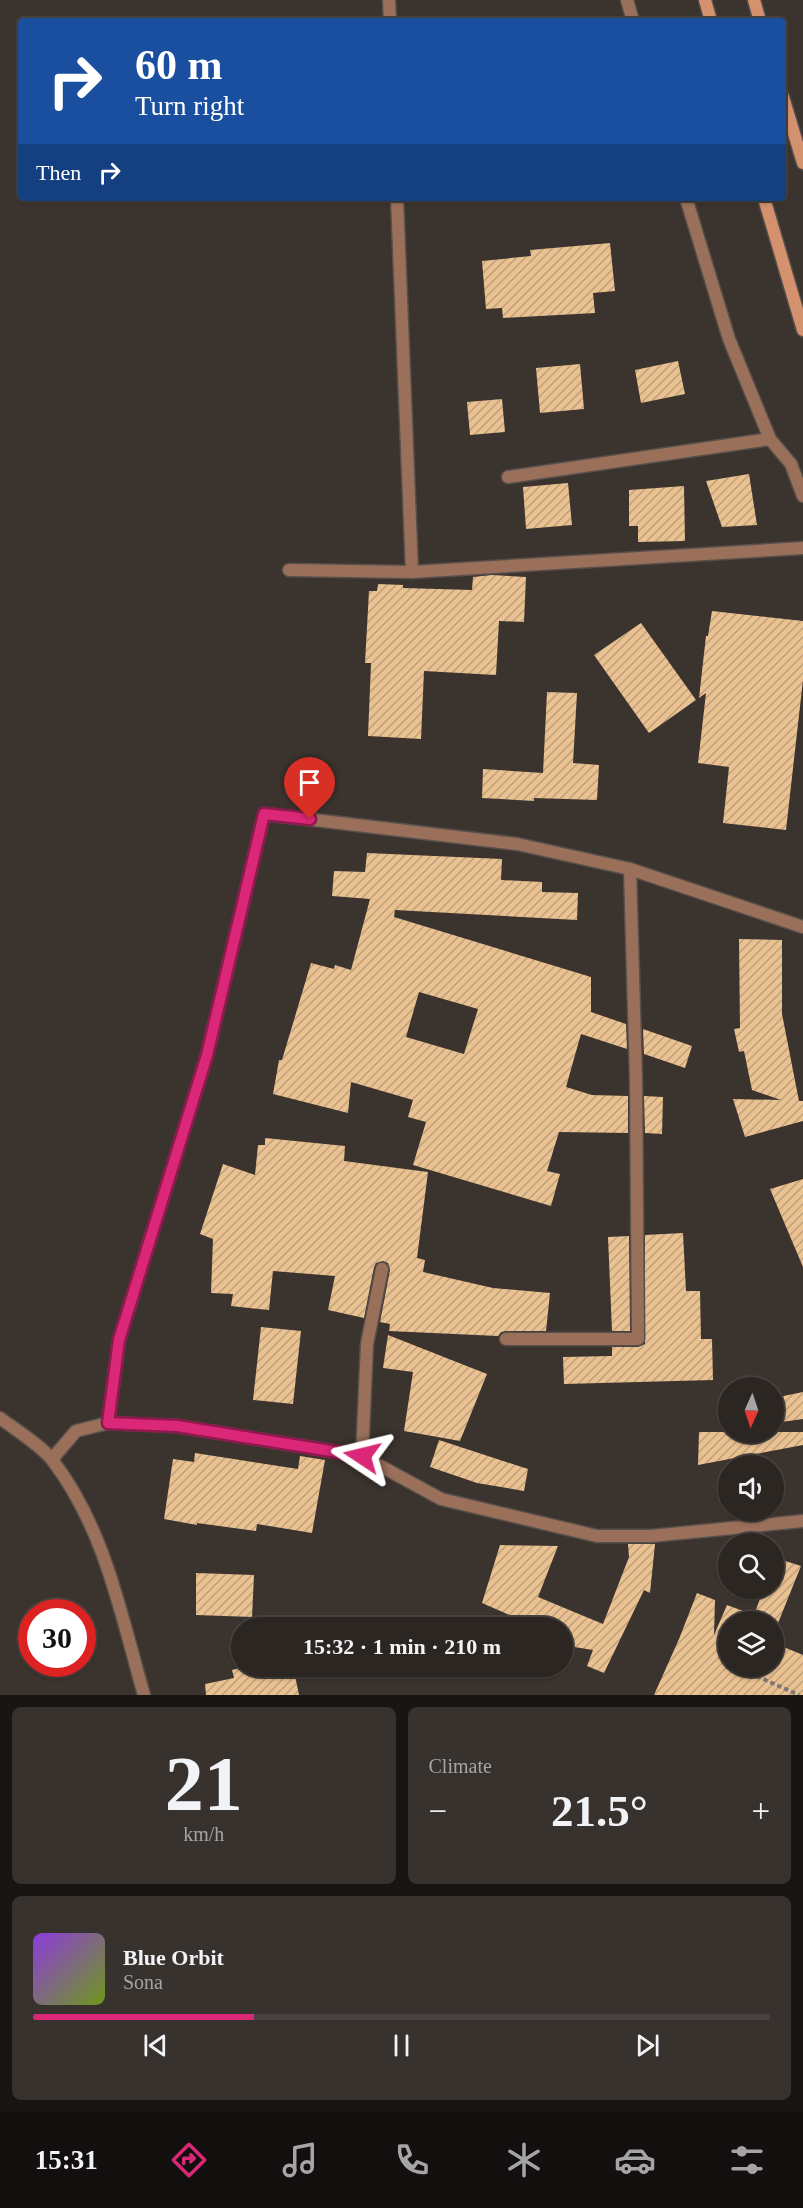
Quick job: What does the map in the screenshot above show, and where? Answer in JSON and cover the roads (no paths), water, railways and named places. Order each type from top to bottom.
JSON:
[{"type":"main road","points":[[705,0],[710,18]]},
{"type":"main road","points":[[754,0],[759,18]]},
{"type":"main road","points":[[786,107],[803,163]]},
{"type":"main road","points":[[765,201],[803,330]]},
{"type":"street","points":[[389,0],[390,18]]},
{"type":"street","points":[[627,0],[632,18]]},
{"type":"street","points":[[397,201],[412,572]]},
{"type":"street","points":[[687,201],[727,333],[770,439],[791,464],[803,496]]},
{"type":"street","points":[[508,477],[770,439]]},
{"type":"street","points":[[289,570],[412,572],[803,548]]},
{"type":"street","points":[[108,1423],[119,1340],[207,1055],[264,814],[517,844],[630,869],[803,927]]},
{"type":"street","points":[[506,1339],[638,1339],[636,1079],[630,869]]},
{"type":"street","points":[[362,1456],[368,1344],[382,1269]]},
{"type":"street","points":[[0,1418],[52,1459],[85,1511],[106,1564],[144,1695]]},
{"type":"street","points":[[52,1459],[76,1431],[108,1423],[177,1426],[362,1456],[441,1499],[597,1536],[651,1536],[803,1521]]}]
